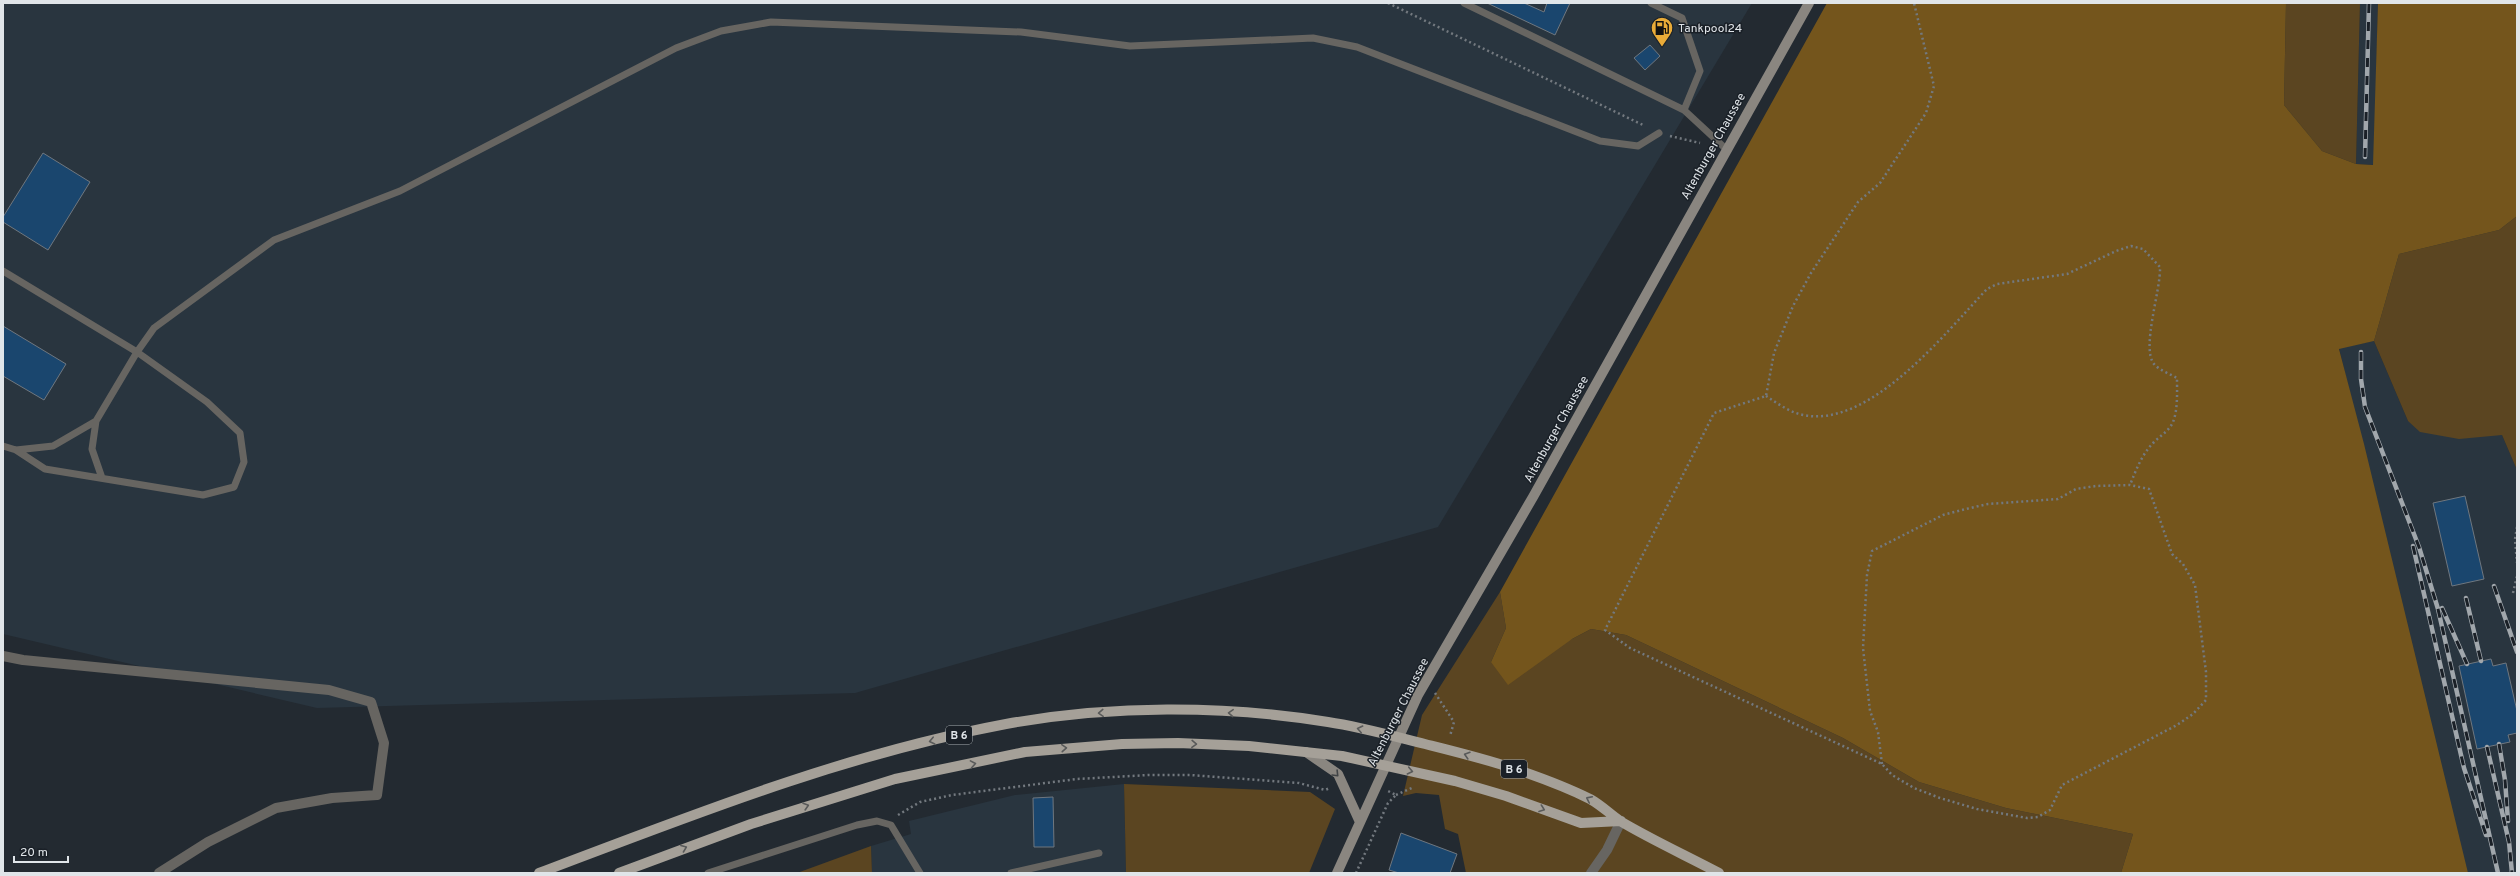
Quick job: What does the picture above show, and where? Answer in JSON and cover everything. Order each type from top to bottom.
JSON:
[{"type":"main road","name":"Altenburger Chaussee","points":[[1337,873],[1359,820],[1421,690],[1533,497],[1726,149],[1809,3]]},
{"type":"main road","name":"B 6","points":[[539,873],[687,816],[819,771],[901,748],[1009,724],[1100,713],[1201,711],[1300,718],[1398,737],[1520,771],[1592,800],[1621,821],[1719,873]]},
{"type":"main road","name":"B 6","points":[[619,873],[750,824],[861,788],[1025,752],[1122,744],[1178,743],[1249,746],[1305,751],[1385,765],[1481,788],[1581,823],[1621,821]]},
{"type":"main road","name":"B 6","points":[[1305,751],[1326,764],[1338,774],[1343,782],[1359,820]]},
{"type":"street","points":[[3,656],[23,660],[329,690],[371,702],[384,743],[376,795],[332,798],[276,808],[208,842],[159,873]]},
{"type":"street","points":[[1591,873],[1607,850],[1621,821]]},
{"type":"lane","points":[[1464,3],[1684,110],[1726,149]]},
{"type":"lane","points":[[1651,3],[1682,18],[1700,72],[1684,110]]},
{"type":"lane","points":[[102,478],[92,449],[96,421],[137,352],[154,328],[274,240],[400,191],[676,48],[721,31],[771,22],[1021,32],[1130,46],[1313,38],[1357,47],[1600,141],[1638,146],[1659,133]]},
{"type":"lane","points":[[3,271],[137,352],[207,402],[240,434],[244,462],[234,487],[203,495],[45,469],[16,450],[3,446]]},
{"type":"lane","points":[[3,450],[53,446],[96,421]]},
{"type":"lane","points":[[708,873],[862,823],[876,822],[891,825],[920,873]]},
{"type":"lane","points":[[1011,873],[1099,853]]},
{"type":"path","points":[[1388,3],[1659,133],[1726,149]]},
{"type":"path","points":[[1766,396],[1774,354],[1793,306],[1811,273],[1858,202],[1880,183],[1926,113],[1934,86],[1914,3]]},
{"type":"path","points":[[1882,764],[1878,732],[1870,711],[1863,648],[1864,609],[1872,551],[1943,515],[1966,509],[1988,504],[2058,499],[2076,489],[2130,485],[2149,489],[2172,554],[2183,564],[2195,585],[2206,672],[2206,700],[2193,714],[2177,725],[2062,785],[2050,810],[2038,817],[2028,818],[1977,809],[1914,788],[1892,775],[1882,764],[1630,648],[1605,630],[1714,413],[1766,396],[1794,413],[1805,416],[1841,413],[1861,406],[1897,382],[1988,289],[1997,284],[2068,274],[2116,250],[2131,246],[2143,249],[2160,267],[2160,281],[2150,326],[2149,353],[2154,364],[2177,378],[2177,387],[2174,421],[2168,430],[2154,442],[2144,454],[2130,485]]},
{"type":"path","points":[[2517,526],[2514,540],[2517,563]]},
{"type":"path","points":[[2513,593],[2517,576]]},
{"type":"path","points":[[891,825],[898,816],[920,802],[952,795],[1077,779],[1149,774],[1190,775],[1299,783],[1325,790],[1343,782]]},
{"type":"path","points":[[1356,873],[1388,803],[1396,794],[1376,785]]},
{"type":"shaded area","points":[[3,3],[1752,3],[1438,527],[855,693],[317,708],[3,634]]},
{"type":"shaded area","points":[[1827,3],[2286,3],[2284,105],[2322,151],[2356,164],[2373,165],[2378,3],[2517,3],[2517,216],[2499,230],[2399,254],[2374,341],[2339,349],[2364,444],[2468,873],[2121,873],[2133,834],[2006,808],[1919,782],[1843,738],[1626,635],[1591,629],[1572,639],[1508,685],[1491,662],[1506,628],[1500,592]]},
{"type":"shaded area","points":[[2286,3],[2360,3],[2356,164],[2322,151],[2284,105]]},
{"type":"shaded area","points":[[2360,3],[2378,3],[2374,165],[2356,164]]},
{"type":"shaded area","points":[[2517,216],[2517,470],[2502,435],[2459,439],[2420,432],[2408,421],[2374,341],[2399,254],[2499,230]]},
{"type":"shaded area","points":[[2374,341],[2408,421],[2502,435],[2517,470],[2517,873],[2466,873],[2339,348]]},
{"type":"shaded area","points":[[1500,592],[1506,628],[1491,662],[1572,639],[1591,629],[1626,635],[1843,738],[1919,782],[2006,808],[2133,834],[2121,873],[1466,873],[1458,834],[1445,829],[1439,795],[1416,793],[1403,796],[1422,715]]},
{"type":"shaded area","points":[[1124,784],[1126,873],[872,873],[871,846],[911,834],[909,821],[1015,795]]},
{"type":"shaded area","points":[[1124,784],[1310,792],[1335,809],[1309,873],[1126,873]]},
{"type":"shaded area","points":[[871,846],[872,873],[797,873]]},
{"type":"building","points":[[1487,3],[1524,3],[1544,12],[1547,3],[1570,3],[1555,35]]},
{"type":"building","points":[[1650,45],[1660,56],[1645,70],[1634,58]]},
{"type":"building","points":[[43,153],[90,182],[48,250],[3,222],[3,217]]},
{"type":"building","points":[[3,326],[66,364],[44,400],[3,376]]},
{"type":"building","points":[[2465,496],[2484,579],[2452,586],[2433,503]]},
{"type":"building","points":[[2491,659],[2493,666],[2506,663],[2517,711],[2517,733],[2508,735],[2510,742],[2477,749],[2459,666]]},
{"type":"building","points":[[1053,797],[1054,847],[1034,847],[1033,798]]},
{"type":"building","points":[[1401,833],[1457,854],[1450,873],[1399,873],[1389,870]]},
{"type":"railway","points":[[2365,157],[2369,3]]},
{"type":"railway","points":[[2361,352],[2361,379],[2365,407],[2419,547],[2438,609],[2498,873]]},
{"type":"railway","points":[[2413,546],[2464,768],[2486,835]]},
{"type":"railway","points":[[2494,586],[2517,652]]},
{"type":"railway","points":[[2466,598],[2481,661]]},
{"type":"railway","points":[[2442,608],[2467,664]]},
{"type":"railway","points":[[2499,744],[2505,780],[2508,821]]},
{"type":"railway","points":[[2487,747],[2509,842],[2512,873]]},
{"type":"place","name":"Tankpool24","points":[[1662,48]]}]
